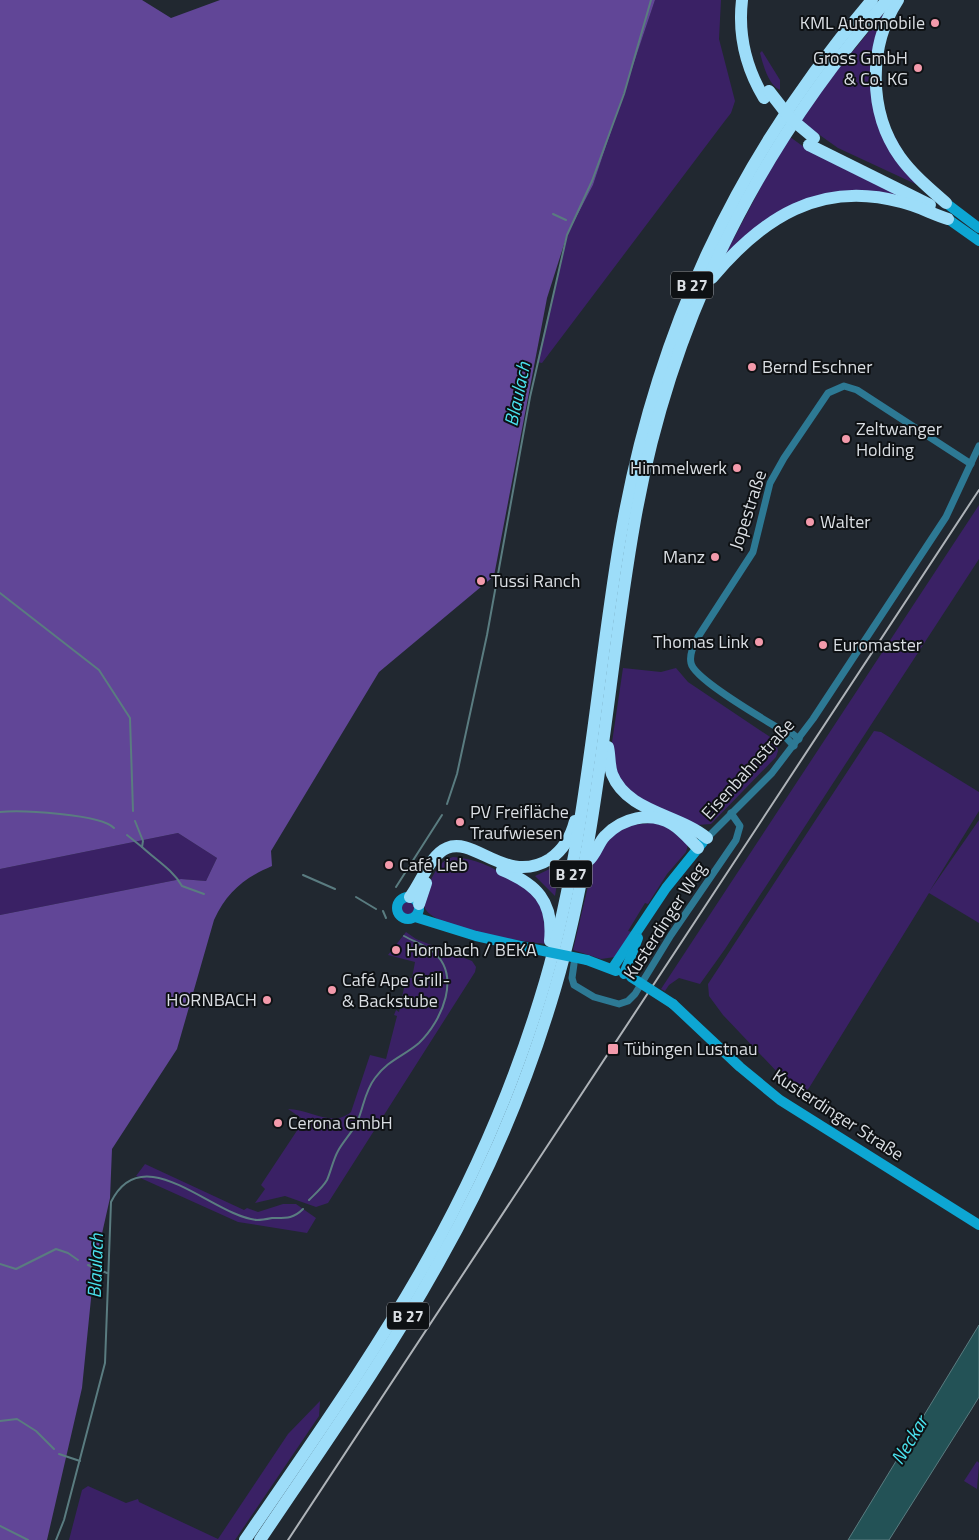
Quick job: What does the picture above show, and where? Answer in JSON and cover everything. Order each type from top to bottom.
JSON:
[{"type":"highway","points":[[742,0],[741,27],[751,74],[784,125],[812,142],[835,160],[914,196],[938,210],[948,219]]},
{"type":"highway","points":[[750,0],[749,23],[752,46],[766,95]]},
{"type":"highway","name":"B 27","points":[[245,1540],[371,1352],[442,1233],[475,1168],[502,1105],[527,1038],[549,968],[570,881],[587,778],[612,590],[629,493],[649,408],[678,318],[710,243],[759,153],[811,75],[872,0]]},
{"type":"highway","name":"B 27","points":[[260,1540],[398,1331],[440,1260],[479,1186],[506,1126],[539,1039],[560,970],[585,864],[622,600],[642,481],[671,374],[702,289],[737,215],[791,123],[834,63],[887,0]]},
{"type":"highway","points":[[898,0],[884,27],[878,53],[876,79],[878,105],[885,128],[899,155],[918,178],[946,203]]},
{"type":"highway","points":[[812,142],[946,203]]},
{"type":"highway","points":[[702,289],[732,254],[754,233],[780,216],[810,204],[842,197],[881,198],[910,204],[948,219]]},
{"type":"highway","points":[[604,739],[609,749],[609,761],[613,776],[627,795],[639,804],[692,827],[707,838]]},
{"type":"highway","points":[[416,906],[438,856],[454,846],[514,867],[533,866],[548,860],[560,851],[568,839],[574,824],[580,792],[587,778]]},
{"type":"highway","points":[[585,864],[592,858],[602,839],[612,829],[624,822],[638,818],[656,818],[673,824],[698,848]]},
{"type":"highway","points":[[416,906],[420,894],[435,867],[448,855],[463,855],[513,874],[535,890],[548,911],[551,930],[548,954],[549,968]]},
{"type":"street","points":[[946,203],[979,228]]},
{"type":"street","points":[[948,219],[979,241]]},
{"type":"street","name":"Jopestraße","points":[[799,739],[790,732],[778,728],[699,676],[691,665],[691,656],[698,637],[753,552],[768,492],[776,471],[823,399],[839,387],[852,388],[971,464]]},
{"type":"street","name":"Eisenbahnstraße","points":[[612,970],[656,902],[698,848],[763,782],[799,739],[937,532],[979,446]]},
{"type":"street","name":"Jopestraße","points":[[778,728],[794,746]]},
{"type":"street","name":"Kusterdinger Weg","points":[[574,964],[572,978],[574,985],[587,993],[615,1004],[624,1002],[632,997],[671,935],[736,840],[740,826],[731,814]]},
{"type":"street","name":"Eisenbahnstraße","points":[[628,975],[635,944],[652,914],[656,902]]},
{"type":"street","name":"Kusterdinger Straße","points":[[416,906],[441,924],[476,936],[587,960],[628,975],[673,1004],[740,1067],[780,1100],[979,1225]]},
{"type":"shaded area","points":[[0,0],[142,0],[171,18],[220,0],[655,0],[593,185],[567,235],[547,298],[494,576],[379,672],[271,851],[272,866],[237,887],[219,910],[214,920],[177,1049],[112,1149],[110,1198],[94,1269],[82,1388],[47,1540],[0,1540],[0,915],[181,879],[206,881],[217,858],[178,833],[0,869]]},
{"type":"shaded area","points":[[655,0],[721,0],[719,39],[735,101],[731,113],[542,363],[537,362],[567,235],[593,185]]},
{"type":"shaded area","points":[[889,7],[874,98],[922,187],[838,148],[800,121],[831,78]]},
{"type":"shaded area","points":[[762,51],[780,80],[780,90],[772,84],[767,74],[760,53]]},
{"type":"shaded area","points":[[790,137],[811,152],[912,199],[832,195],[726,253],[765,179]]},
{"type":"shaded area","points":[[979,505],[979,559],[725,949],[700,984],[679,978],[669,985],[665,991],[661,989]]},
{"type":"shaded area","points":[[623,668],[661,672],[676,668],[688,682],[776,741],[778,751],[776,757],[711,824],[697,825],[642,801],[619,782],[611,749]]},
{"type":"shaded area","points":[[874,731],[881,732],[979,792],[979,811],[929,892],[979,820],[979,923],[929,893],[809,1088],[806,1091],[799,1090],[780,1075],[723,1015],[709,996],[708,984]]},
{"type":"shaded area","points":[[662,822],[688,845],[686,852],[667,874],[648,904],[645,903],[628,931],[632,932],[615,957],[601,959],[573,950],[596,852],[620,826]]},
{"type":"shaded area","points":[[178,833],[217,858],[206,881],[181,879],[0,915],[0,869]]},
{"type":"shaded area","points":[[453,857],[478,862],[500,872],[541,901],[547,944],[520,941],[464,929],[434,917],[426,910],[424,906],[425,891],[430,881],[442,863]]},
{"type":"shaded area","points":[[560,864],[555,896],[535,876]]},
{"type":"shaded area","points":[[405,901],[411,901],[415,908],[411,915],[405,915],[401,911],[401,905]]},
{"type":"shaded area","points":[[406,932],[416,939],[472,961],[476,967],[475,972],[328,1203],[316,1207],[285,1196],[255,1203],[265,1189],[261,1185],[304,1120],[288,1109],[329,1118],[344,1116],[351,1112],[370,1055],[386,1059],[397,1016],[394,1015],[396,1010],[399,1012],[406,978],[412,978],[415,962],[388,955]]},
{"type":"shaded area","points":[[145,1164],[244,1210],[247,1208],[258,1212],[283,1204],[296,1204],[316,1218],[307,1233],[238,1222],[136,1176]]},
{"type":"shaded area","points":[[320,1401],[319,1416],[235,1540],[69,1540],[82,1490],[88,1486],[126,1503],[138,1499],[139,1502],[218,1539],[288,1434]]},
{"type":"shaded area","points":[[977,1461],[979,1463],[977,1489],[964,1481]]},
{"type":"water","name":"Neckar","points":[[979,1325],[979,1397],[889,1540],[848,1540]]},
{"type":"waterway","name":"Blaulach","points":[[447,804],[457,774],[487,635],[530,397],[567,235],[592,181],[624,94],[651,0]]},
{"type":"waterway","points":[[553,214],[566,220]]},
{"type":"waterway","points":[[0,593],[99,670],[130,718],[133,811]]},
{"type":"waterway","points":[[0,812],[42,812],[78,816],[94,819],[114,828]]},
{"type":"waterway","name":"Blaulach","points":[[396,887],[442,815]]},
{"type":"waterway","points":[[135,821],[143,841],[142,847],[169,870],[182,886],[204,894]]},
{"type":"waterway","points":[[127,835],[142,847]]},
{"type":"waterway","points":[[303,875],[335,889]]},
{"type":"waterway","points":[[356,897],[376,909]]},
{"type":"waterway","name":"Blaulach","points":[[383,911],[386,918]]},
{"type":"waterway","name":"Blaulach","points":[[309,1200],[327,1180],[338,1151],[358,1120],[367,1093],[375,1078],[391,1062],[419,1043],[427,1034],[435,1023],[446,997],[446,972],[441,960],[425,946],[404,936]]},
{"type":"waterway","name":"Blaulach","points":[[56,1540],[64,1520],[105,1363],[111,1202],[125,1184],[141,1177],[159,1178],[179,1185],[239,1215],[257,1220],[289,1217],[296,1215],[303,1209]]},
{"type":"waterway","points":[[0,1264],[16,1269],[56,1249],[68,1253],[78,1260]]},
{"type":"waterway","points":[[88,1265],[107,1273]]},
{"type":"waterway","points":[[0,1421],[17,1419],[36,1431],[54,1449]]},
{"type":"waterway","points":[[59,1454],[80,1461]]},
{"type":"waterway","points":[[0,1526],[28,1540]]},
{"type":"railway","points":[[288,1540],[979,490]]},
{"type":"place","name":"KML Automobile","points":[[935,23]]},
{"type":"place","name":"Gross GmbH & Co. KG","points":[[918,68]]},
{"type":"place","name":"Bernd Eschner","points":[[752,367]]},
{"type":"place","name":"Zeltwanger Holding","points":[[846,439]]},
{"type":"place","name":"Himmelwerk","points":[[737,468]]},
{"type":"place","name":"Walter","points":[[810,522]]},
{"type":"place","name":"Manz","points":[[715,557]]},
{"type":"place","name":"Tussi Ranch","points":[[481,581]]},
{"type":"place","name":"Thomas Link","points":[[759,642]]},
{"type":"place","name":"Euromaster","points":[[823,645]]},
{"type":"place","name":"PV Freifläche Traufwiesen","points":[[460,822]]},
{"type":"place","name":"Café Lieb","points":[[389,865]]},
{"type":"place","name":"Hornbach / BEKA","points":[[396,950]]},
{"type":"place","name":"Café Ape Grill- & Backstube","points":[[332,990]]},
{"type":"place","name":"HORNBACH","points":[[267,1000]]},
{"type":"place","name":"Tübingen Lustnau","points":[[613,1049]]},
{"type":"place","name":"Cerona GmbH","points":[[278,1123]]}]
